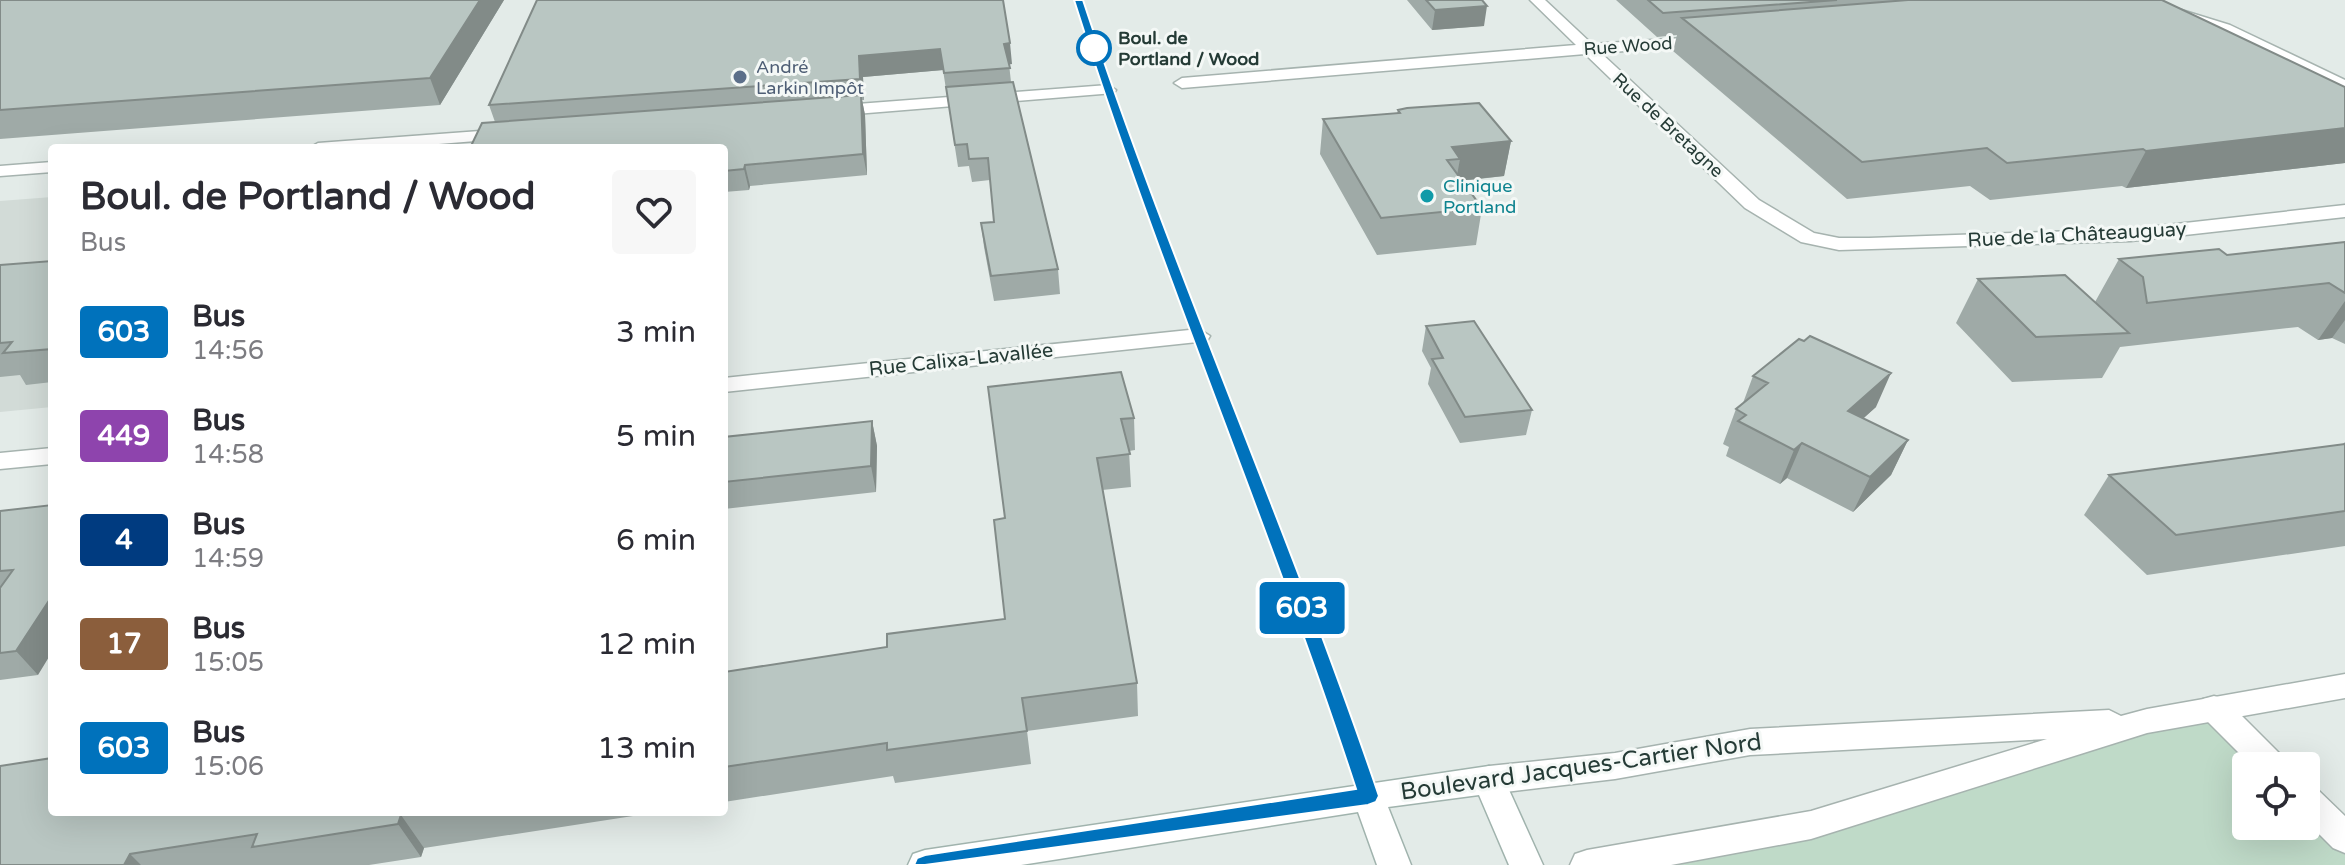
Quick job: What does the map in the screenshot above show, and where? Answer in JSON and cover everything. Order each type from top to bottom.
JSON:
[{"type":"street","name":"Rue de Bretagne","points":[[1537,0],[1752,204],[1808,238]]},
{"type":"street","points":[[2164,10],[2225,28],[2345,86]]},
{"type":"street","name":"Rue Wood","points":[[1182,83],[1730,38]]},
{"type":"street","points":[[809,112],[1108,90]]},
{"type":"street","points":[[373,144],[524,133]]},
{"type":"street","points":[[0,171],[48,167]]},
{"type":"street","name":"Rue de la Châteauguay","points":[[1808,238],[1839,244],[2066,239],[2186,230],[2345,211]]},
{"type":"street","name":"Rue Calixa-Lavallée","points":[[728,385],[1199,336]]},
{"type":"street","points":[[0,461],[48,456]]},
{"type":"street","name":"Boulevard Jacques-Cartier Nord","points":[[1587,865],[1811,825],[2147,721],[2345,686]]},
{"type":"street","points":[[2214,708],[2258,752]]},
{"type":"street","name":"Boulevard Jacques-Cartier Nord","points":[[925,865],[1368,796],[1615,766],[1750,742],[2147,721]]},
{"type":"street","points":[[1489,780],[1526,865]]},
{"type":"street","points":[[1368,796],[1394,865]]},
{"type":"street","points":[[2320,813],[2345,838]]},
{"type":"shaded area","points":[[48,197],[48,407],[0,412],[0,201]]},
{"type":"green space","points":[[2214,708],[2258,752],[2232,752],[2232,840],[2320,840],[2320,813],[2345,838],[2345,865],[1587,865],[1668,852]]},
{"type":"building","points":[[0,0],[480,0],[430,78],[0,110]]},
{"type":"building","points":[[537,0],[1003,0],[1010,43],[1004,44],[1010,68],[944,73],[940,49],[859,56],[860,79],[489,105]]},
{"type":"building","points":[[1426,0],[1482,0],[1487,6],[1435,10]]},
{"type":"building","points":[[1648,0],[1837,0],[1663,13]]},
{"type":"building","points":[[1908,0],[2162,0],[2345,87],[2345,128],[2007,163],[1987,148],[1862,162],[1682,18]]},
{"type":"building","points":[[1013,82],[1058,269],[991,276],[981,223],[994,222],[988,158],[969,159],[967,144],[955,145],[946,87]]},
{"type":"building","points":[[861,95],[863,154],[745,165],[744,169],[728,171],[728,144],[472,144],[482,123]]},
{"type":"building","points":[[1479,103],[1511,141],[1452,147],[1460,159],[1447,160],[1482,208],[1381,218],[1323,119],[1400,113],[1398,110],[1407,108]]},
{"type":"building","points":[[2345,242],[2345,293],[2329,283],[2147,303],[2143,277],[2119,259],[2219,249],[2227,255]]},
{"type":"building","points":[[48,261],[48,349],[3,353],[12,342],[0,343],[0,265]]},
{"type":"building","points":[[2065,275],[2129,333],[2036,337],[1978,279]]},
{"type":"building","points":[[1474,321],[1532,410],[1465,417],[1432,359],[1443,358],[1426,326]]},
{"type":"building","points":[[1810,336],[1891,373],[1848,411],[1908,440],[1870,477],[1802,443],[1794,450],[1738,421],[1746,415],[1736,409],[1768,383],[1753,376],[1799,339],[1804,341]]},
{"type":"building","points":[[1121,372],[1134,418],[1121,419],[1130,454],[1097,458],[1137,683],[1022,698],[1027,731],[887,750],[887,743],[728,766],[728,671],[887,647],[887,634],[1005,619],[994,520],[1005,518],[988,387]]},
{"type":"building","points":[[872,421],[871,466],[728,482],[728,437]]},
{"type":"building","points":[[2345,444],[2345,511],[2176,535],[2109,475]]},
{"type":"building","points":[[48,505],[48,602],[16,651],[0,653],[0,588],[13,570],[0,571],[0,511]]},
{"type":"building","points":[[48,759],[48,816],[401,816],[398,824],[252,847],[257,834],[130,854],[124,865],[0,865],[0,766]]},
{"type":"bus line","name":"603","points":[[925,865],[1368,796],[1330,680],[1114,111],[1079,0]]},
{"type":"place","name":"Boul. de Portland / Wood","points":[[1094,48]]},
{"type":"place","name":"André Larkin Impôt","points":[[740,77]]},
{"type":"place","name":"Clinique Portland","points":[[1427,196]]}]
